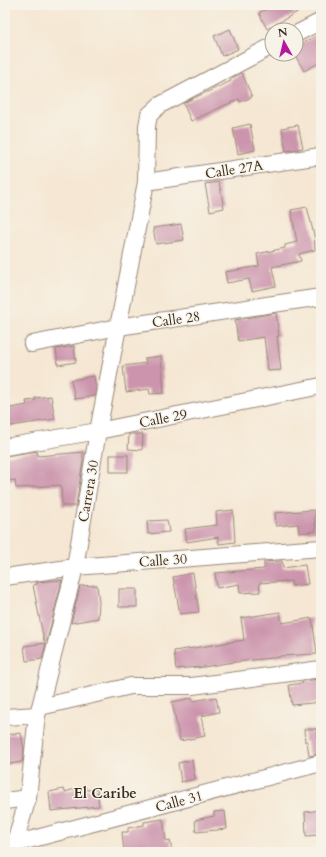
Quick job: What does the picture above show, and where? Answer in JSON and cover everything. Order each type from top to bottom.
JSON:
[{"type":"street","points":[[304,30],[321,21]]},
{"type":"street","name":"Carrera 30","points":[[13,848],[28,798],[38,711],[75,567],[98,431],[146,182],[147,126],[150,115],[160,105],[264,50]]},
{"type":"street","name":"Calle 27A","points":[[146,182],[321,156]]},
{"type":"street","name":"Calle 28","points":[[32,344],[118,327],[321,297]]},
{"type":"street","name":"Calle 29","points":[[5,447],[98,431],[321,386]]},
{"type":"street","name":"Calle 30","points":[[5,578],[75,567],[321,548]]},
{"type":"street","points":[[5,717],[38,711],[131,686],[192,686],[321,669]]},
{"type":"street","name":"Calle 31","points":[[13,848],[321,763]]},
{"type":"street","points":[[5,801],[28,798]]},
{"type":"building","points":[[274,5],[310,5],[280,22],[264,23],[259,13]]},
{"type":"building","points":[[230,29],[238,49],[222,56],[214,36]]},
{"type":"building","points":[[321,34],[321,62],[304,71],[299,62],[304,62],[304,42]]},
{"type":"building","points":[[242,73],[252,97],[240,102],[239,99],[191,121],[183,103],[231,81],[230,79]]},
{"type":"building","points":[[250,124],[255,150],[238,154],[233,128]]},
{"type":"building","points":[[298,125],[303,148],[286,151],[282,128]]},
{"type":"building","points":[[219,182],[224,208],[210,211],[205,184]]},
{"type":"building","points":[[307,207],[314,235],[315,250],[299,254],[301,261],[272,267],[276,286],[252,291],[249,279],[227,283],[225,272],[259,266],[257,254],[285,248],[285,245],[297,242],[291,210]]},
{"type":"building","points":[[181,224],[184,240],[156,244],[153,228]]},
{"type":"building","points":[[276,313],[281,370],[268,371],[264,337],[238,341],[235,320]]},
{"type":"building","points":[[74,346],[76,362],[58,365],[56,349]]},
{"type":"building","points":[[161,356],[164,393],[150,394],[149,389],[126,392],[123,366],[146,363],[145,358]]},
{"type":"building","points":[[94,376],[96,390],[95,396],[75,399],[71,380]]},
{"type":"building","points":[[51,396],[55,419],[5,427],[5,409],[27,405],[26,401],[36,400],[35,398]]},
{"type":"building","points":[[129,434],[143,434],[142,450],[128,449]]},
{"type":"building","points":[[37,451],[38,456],[83,452],[76,506],[62,506],[61,485],[16,488],[15,480],[5,481],[5,456]]},
{"type":"building","points":[[110,455],[128,455],[128,472],[110,472]]},
{"type":"building","points":[[233,510],[235,542],[219,544],[218,537],[187,542],[185,529],[217,525],[216,512]]},
{"type":"building","points":[[314,510],[316,531],[299,533],[298,524],[276,526],[275,513]]},
{"type":"building","points":[[167,520],[169,532],[148,534],[147,521]]},
{"type":"building","points":[[282,561],[283,568],[305,565],[308,584],[292,586],[291,581],[259,583],[260,592],[240,593],[239,584],[217,588],[215,573],[264,569],[264,562]]},
{"type":"building","points":[[193,573],[199,612],[180,614],[173,577]]},
{"type":"building","points":[[62,580],[47,641],[44,641],[33,585],[37,584],[37,582]]},
{"type":"building","points":[[97,585],[99,602],[98,618],[71,623],[80,586]]},
{"type":"building","points":[[119,589],[137,589],[137,607],[119,607]]},
{"type":"building","points":[[280,612],[282,623],[312,618],[317,654],[280,656],[198,668],[176,669],[174,651],[244,640],[241,618]]},
{"type":"building","points":[[46,643],[42,659],[26,661],[24,646]]},
{"type":"building","points":[[321,679],[321,702],[292,705],[289,685],[303,683],[302,681]]},
{"type":"building","points":[[216,697],[219,712],[201,716],[205,736],[180,741],[172,702],[192,698],[193,701]]},
{"type":"building","points":[[304,729],[317,729],[318,741],[321,740],[321,752],[319,752],[319,754],[309,756],[307,741],[305,742]]},
{"type":"building","points":[[21,733],[24,751],[22,762],[5,765],[5,735]]},
{"type":"building","points":[[192,760],[195,779],[181,782],[178,763]]},
{"type":"building","points":[[85,786],[86,790],[97,789],[99,806],[51,811],[49,792],[64,789],[65,792]]},
{"type":"building","points":[[321,810],[321,835],[306,836],[305,812]]},
{"type":"building","points":[[225,811],[227,829],[196,832],[195,820],[214,816],[214,812]]},
{"type":"building","points":[[163,819],[166,841],[170,840],[172,852],[124,852],[122,832],[128,832],[128,828],[144,825],[144,822]]},
{"type":"district","name":"El Caribe","points":[[105,793]]}]
